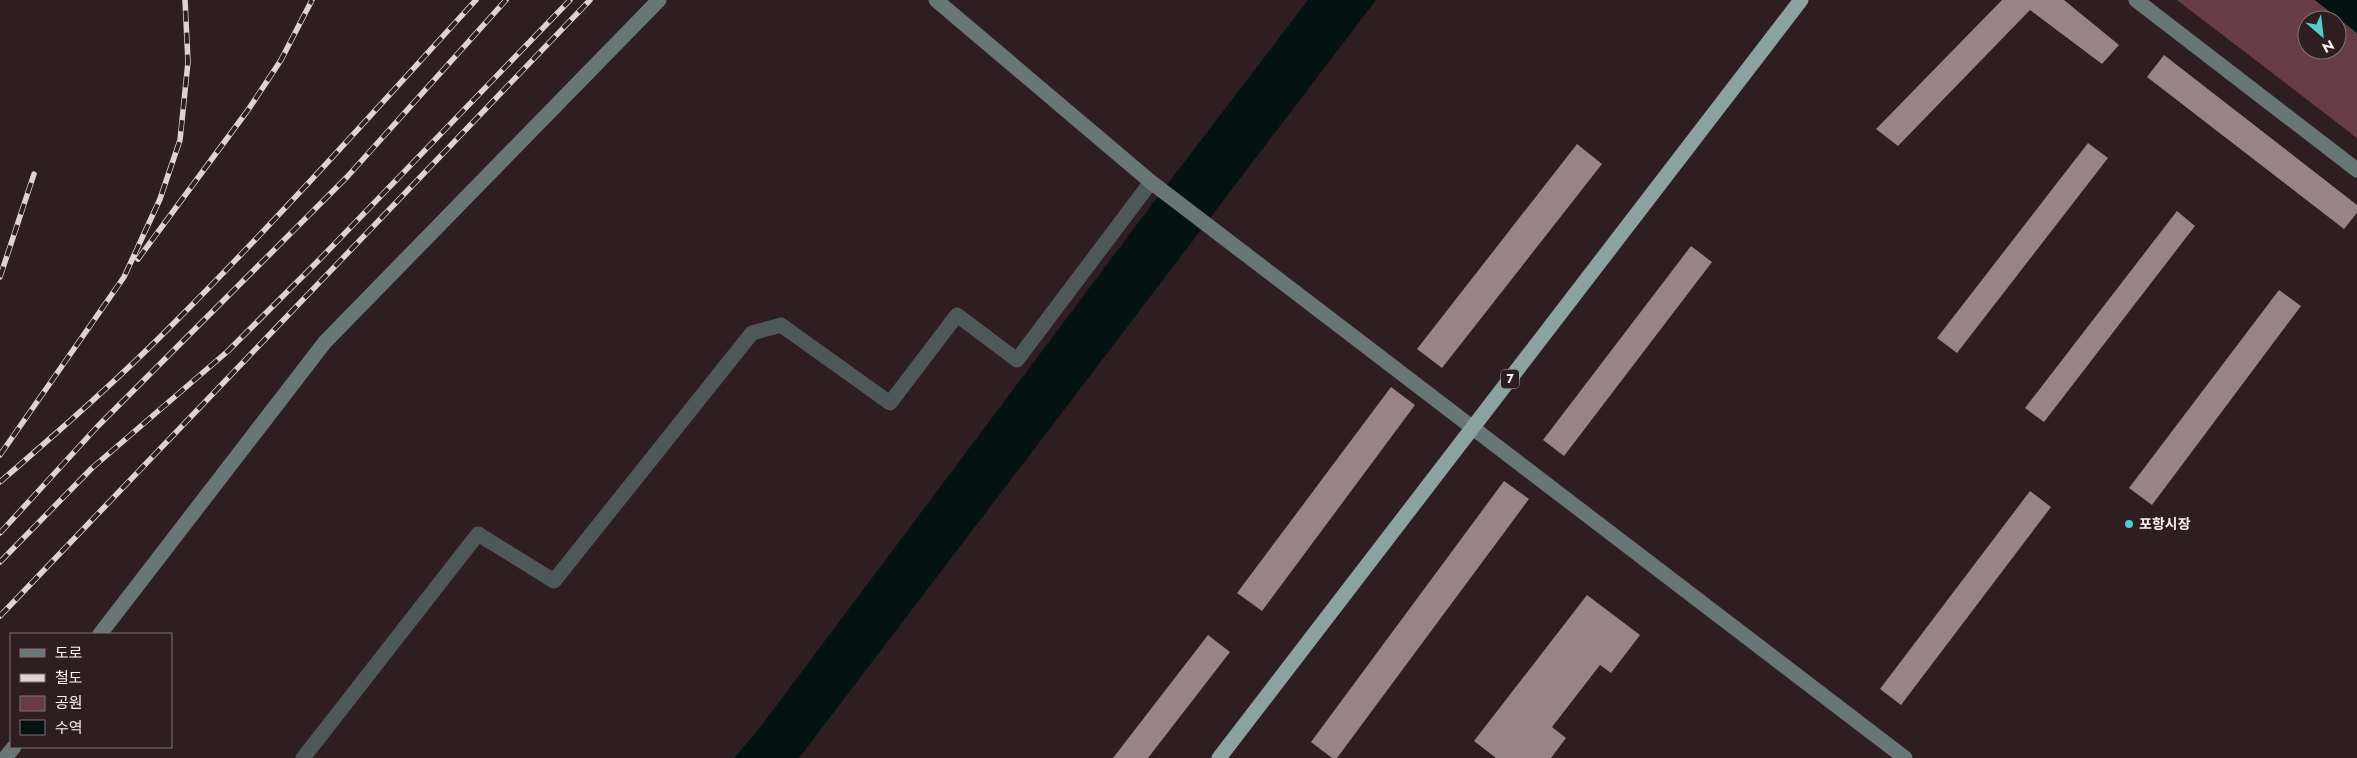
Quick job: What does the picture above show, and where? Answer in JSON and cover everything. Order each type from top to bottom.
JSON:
[{"type":"highway","name":"7","points":[[1219,758],[1801,0]]},
{"type":"street","points":[[101,633],[324,342],[659,0]]},
{"type":"street","points":[[936,0],[1151,182],[1905,758]]},
{"type":"street","points":[[2136,0],[2357,170]]},
{"type":"street","points":[[303,758],[478,534],[554,581],[752,333],[781,325],[890,402],[957,315],[1017,360],[1151,182]]},
{"type":"street","points":[[5,758],[13,748]]},
{"type":"green space","points":[[2177,0],[2315,0],[2328,10],[2297,10],[2297,60],[2347,60],[2347,25],[2357,33],[2357,138]]},
{"type":"water","points":[[1308,0],[1376,0],[799,758],[734,758],[758,730],[1156,199]]},
{"type":"water","points":[[2315,0],[2357,0],[2357,33],[2347,25],[2347,10],[2328,10]]},
{"type":"building","points":[[2002,0],[2064,0],[2119,45],[2102,64],[2030,10],[1898,146],[1876,129]]},
{"type":"building","points":[[2164,55],[2357,205],[2357,213],[2344,229],[2147,77]]},
{"type":"building","points":[[2088,143],[2108,158],[1957,353],[1937,338]]},
{"type":"building","points":[[1577,144],[1602,164],[1442,368],[1417,349]]},
{"type":"building","points":[[2177,211],[2195,226],[2044,422],[2025,408]]},
{"type":"building","points":[[1691,246],[1712,262],[1564,456],[1543,440]]},
{"type":"building","points":[[2279,290],[2301,306],[2152,505],[2129,488]]},
{"type":"building","points":[[1391,387],[1415,405],[1262,611],[1237,593]]},
{"type":"building","points":[[1504,481],[1529,499],[1337,758],[1332,758],[1311,742]]},
{"type":"building","points":[[2030,491],[2051,507],[1901,705],[1880,689]]},
{"type":"building","points":[[1587,595],[1640,635],[1611,673],[1600,665],[1552,727],[1566,738],[1551,758],[1496,758],[1474,741]]},
{"type":"building","points":[[1208,635],[1230,652],[1148,758],[1113,758]]},
{"type":"railway","points":[[0,455],[124,277],[160,199],[180,140],[188,62],[185,0]]},
{"type":"railway","points":[[138,259],[248,110],[281,60],[312,0]]},
{"type":"railway","points":[[0,482],[112,383],[176,321],[290,203],[476,0]]},
{"type":"railway","points":[[0,533],[97,427],[347,177],[506,0]]},
{"type":"railway","points":[[0,562],[92,468],[228,351],[320,259],[570,0]]},
{"type":"railway","points":[[0,616],[590,0]]},
{"type":"railway","points":[[0,277],[34,174]]},
{"type":"place","name":"포항시장","points":[[2129,524]]}]
